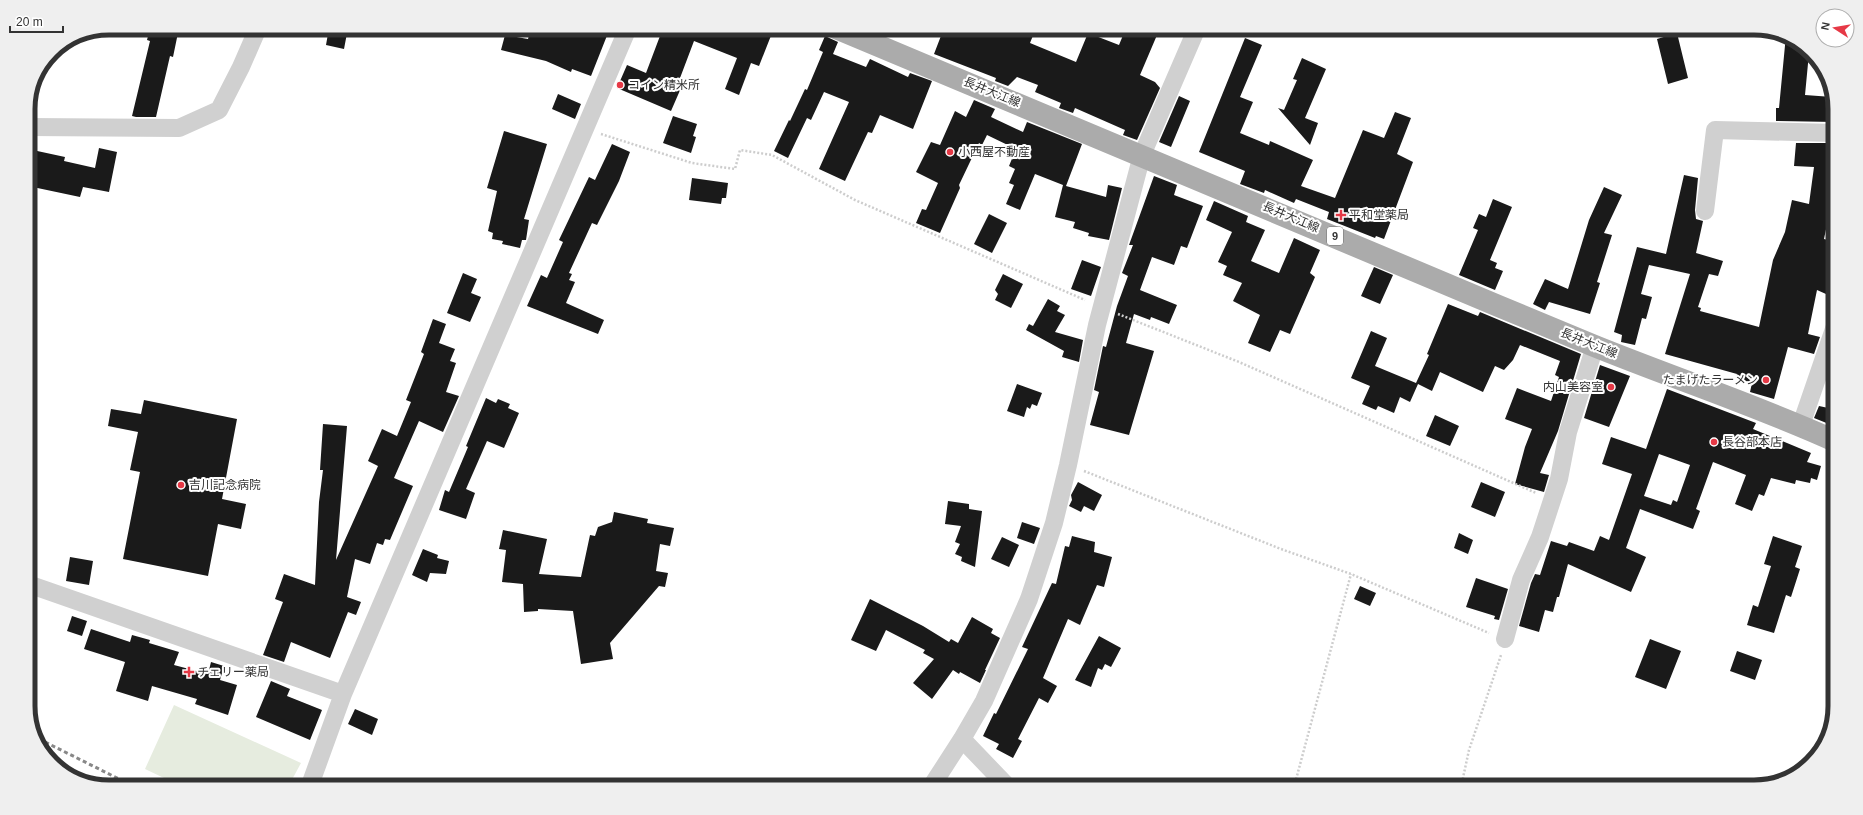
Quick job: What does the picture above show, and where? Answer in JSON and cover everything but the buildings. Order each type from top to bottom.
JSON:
[{"type":"main road","name":"長井大江線","points":[[853,35],[1595,346],[1801,425],[1828,438]]},
{"type":"street","points":[[35,127],[179,128],[218,110],[241,67],[255,35]]},
{"type":"street","points":[[312,780],[344,694],[625,35]]},
{"type":"street","points":[[935,780],[962,739],[984,701],[1029,599],[1054,523],[1102,307],[1142,155],[1194,35]]},
{"type":"street","points":[[1705,211],[1715,130],[1828,133]]},
{"type":"street","points":[[1505,639],[1521,580],[1540,537],[1559,479],[1568,432],[1595,346]]},
{"type":"street","points":[[1801,425],[1828,346]]},
{"type":"street","points":[[35,586],[344,694]]},
{"type":"street","points":[[962,739],[1001,780]]},
{"type":"path","points":[[585,129],[692,163],[735,169],[740,150],[772,155],[855,200],[1102,307],[1239,362],[1552,501]]},
{"type":"path","points":[[1068,465],[1281,549],[1351,574],[1505,639],[1490,690],[1469,750],[1463,780]]},
{"type":"path","points":[[1296,780],[1351,574]]},
{"type":"shaded area","points":[[174,705],[301,763],[292,780],[168,780],[145,769]]},
{"type":"railway","points":[[45,742],[121,780]]},
{"type":"place","name":"コイン精米所","points":[[620,85]]},
{"type":"place","name":"小西屋不動産","points":[[950,152]]},
{"type":"place","name":"平和堂薬局","points":[[1341,215]]},
{"type":"place","name":"たまげたラーメン","points":[[1766,380]]},
{"type":"place","name":"内山美容室","points":[[1611,387]]},
{"type":"place","name":"長谷部本店","points":[[1714,442]]},
{"type":"place","name":"吉川記念病院","points":[[181,485]]},
{"type":"place","name":"チェリー薬局","points":[[189,672]]}]
